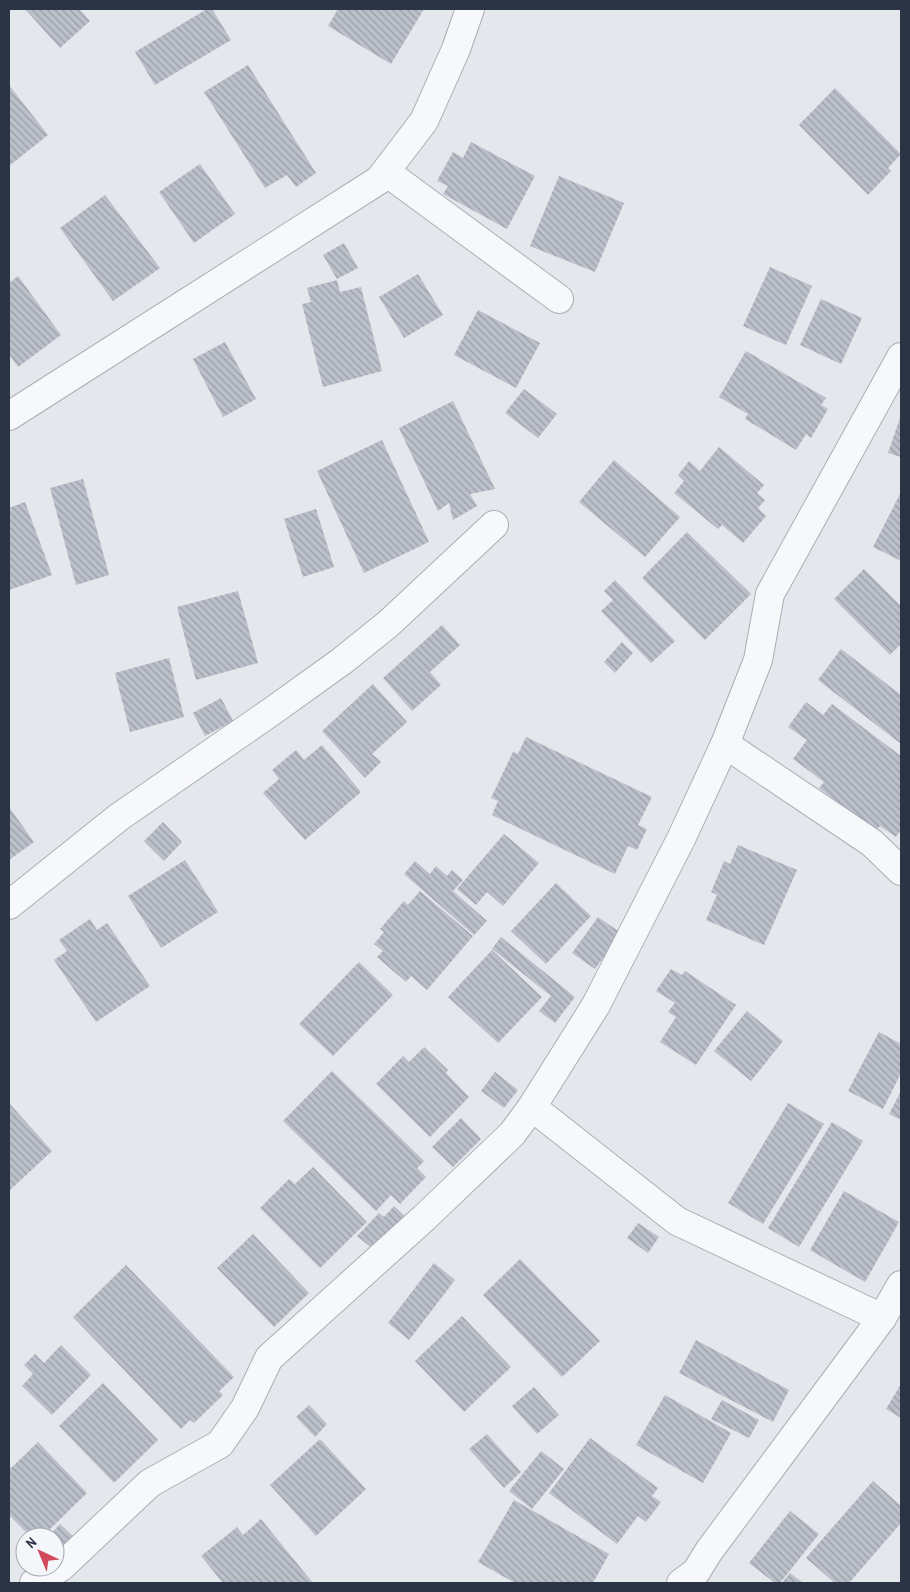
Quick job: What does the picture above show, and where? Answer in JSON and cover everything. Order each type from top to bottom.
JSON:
[{"type":"street","points":[[9,416],[380,180],[424,121],[456,49],[470,9]]},
{"type":"street","points":[[386,172],[559,299]]},
{"type":"street","points":[[34,1583],[61,1567],[150,1483],[220,1444],[245,1408],[269,1358],[424,1218],[512,1134],[532,1106],[596,1005],[681,839],[725,744],[758,660],[770,594],[901,357]]},
{"type":"street","points":[[9,905],[119,816],[342,661],[388,624],[494,525]]},
{"type":"street","points":[[725,744],[872,844],[901,871]]},
{"type":"street","points":[[532,1106],[678,1221],[882,1318]]},
{"type":"street","points":[[696,1580],[709,1551],[882,1318],[901,1285]]},
{"type":"building","points":[[25,9],[79,9],[90,21],[60,48]]},
{"type":"building","points":[[207,9],[212,9],[231,40],[155,85],[135,52]]},
{"type":"building","points":[[338,9],[424,9],[391,64],[328,26]]},
{"type":"building","points":[[248,65],[316,173],[296,187],[287,175],[265,188],[204,92]]},
{"type":"building","points":[[9,85],[48,135],[9,166]]},
{"type":"building","points":[[835,88],[901,154],[888,168],[891,171],[868,195],[799,125]]},
{"type":"building","points":[[471,142],[535,176],[507,229],[443,194],[448,186],[437,181],[453,152],[463,158]]},
{"type":"building","points":[[200,164],[235,214],[194,243],[159,192]]},
{"type":"building","points":[[559,176],[624,203],[595,272],[530,246]]},
{"type":"building","points":[[105,195],[160,268],[113,301],[60,228]]},
{"type":"building","points":[[344,243],[358,268],[337,279],[323,255]]},
{"type":"building","points":[[770,267],[812,286],[786,345],[743,326]]},
{"type":"building","points":[[418,274],[443,315],[404,338],[379,297]]},
{"type":"building","points":[[18,276],[61,335],[18,367],[9,354],[9,283]]},
{"type":"building","points":[[337,280],[340,292],[361,287],[382,371],[323,387],[302,304],[311,302],[307,288]]},
{"type":"building","points":[[821,299],[862,318],[841,364],[800,345]]},
{"type":"building","points":[[478,310],[540,343],[516,388],[454,355]]},
{"type":"building","points":[[225,342],[256,399],[223,417],[193,359]]},
{"type":"building","points":[[746,351],[826,398],[821,405],[828,409],[811,438],[806,434],[796,450],[745,419],[748,414],[719,397]]},
{"type":"building","points":[[524,389],[557,414],[538,438],[505,413]]},
{"type":"building","points":[[453,401],[495,489],[470,494],[477,506],[453,520],[449,503],[438,511],[399,428]]},
{"type":"building","points":[[901,415],[901,457],[888,453]]},
{"type":"building","points":[[382,440],[429,542],[364,573],[317,471]]},
{"type":"building","points":[[719,447],[764,485],[757,493],[765,500],[758,508],[766,516],[743,543],[722,525],[718,529],[674,493],[684,481],[678,475],[689,461],[700,471]]},
{"type":"building","points":[[614,460],[680,517],[645,557],[579,502]]},
{"type":"building","points":[[83,479],[109,575],[76,585],[50,488]]},
{"type":"building","points":[[901,492],[901,561],[873,547]]},
{"type":"building","points":[[25,502],[52,575],[9,590],[9,508]]},
{"type":"building","points":[[316,509],[334,567],[303,577],[284,519]]},
{"type":"building","points":[[687,532],[751,594],[705,640],[642,578]]},
{"type":"building","points":[[864,569],[901,606],[901,644],[890,655],[834,599]]},
{"type":"building","points":[[615,580],[675,641],[651,663],[601,611],[613,600],[604,591]]},
{"type":"building","points":[[238,591],[258,663],[196,680],[177,607]]},
{"type":"building","points":[[442,625],[460,645],[430,672],[441,685],[412,711],[383,678]]},
{"type":"building","points":[[622,642],[633,653],[615,673],[604,662]]},
{"type":"building","points":[[841,649],[901,695],[901,744],[818,680]]},
{"type":"building","points":[[169,658],[184,717],[130,732],[115,673]]},
{"type":"building","points":[[373,684],[407,722],[372,754],[381,762],[365,778],[322,731]]},
{"type":"building","points":[[221,698],[233,721],[205,736],[193,713]]},
{"type":"building","points":[[806,702],[823,715],[832,704],[901,756],[901,830],[896,837],[880,826],[876,831],[819,788],[824,782],[793,759],[807,740],[788,727]]},
{"type":"building","points":[[526,737],[652,797],[638,825],[647,829],[637,850],[628,846],[615,874],[492,815],[498,801],[491,798],[513,752],[518,754]]},
{"type":"building","points":[[322,745],[361,792],[305,840],[263,793],[279,779],[272,770],[296,750],[304,760]]},
{"type":"building","points":[[9,807],[34,842],[9,860]]},
{"type":"building","points":[[163,822],[182,842],[164,861],[144,841]]},
{"type":"building","points":[[504,834],[539,863],[503,906],[487,892],[476,905],[457,889]]},
{"type":"building","points":[[738,845],[797,870],[764,945],[706,920],[717,895],[711,892],[724,861],[730,864]]},
{"type":"building","points":[[185,860],[218,912],[161,948],[128,896]]},
{"type":"building","points":[[415,861],[430,874],[436,866],[447,876],[452,870],[463,880],[453,891],[487,921],[474,935],[404,874]]},
{"type":"building","points":[[556,883],[591,916],[546,964],[511,931]]},
{"type":"building","points":[[420,891],[473,936],[427,990],[411,976],[406,982],[377,957],[383,951],[374,944],[384,932],[380,929],[404,901],[408,905]]},
{"type":"building","points":[[598,917],[621,933],[595,969],[572,953]]},
{"type":"building","points":[[90,919],[97,930],[107,923],[150,986],[96,1022],[54,960],[67,951],[59,940]]},
{"type":"building","points":[[501,937],[575,997],[555,1023],[539,1011],[551,996],[492,949]]},
{"type":"building","points":[[492,950],[542,997],[498,1043],[448,997]]},
{"type":"building","points":[[359,962],[393,995],[333,1056],[299,1024]]},
{"type":"building","points":[[671,969],[682,975],[685,971],[736,1005],[696,1065],[660,1042],[676,1017],[668,1012],[675,1003],[656,991]]},
{"type":"building","points":[[747,1011],[783,1041],[751,1081],[714,1051]]},
{"type":"building","points":[[879,1032],[901,1044],[901,1073],[883,1109],[848,1091]]},
{"type":"building","points":[[424,1047],[448,1070],[446,1073],[469,1097],[430,1137],[376,1084],[403,1056],[409,1062]]},
{"type":"building","points":[[332,1071],[424,1161],[417,1168],[426,1177],[400,1204],[391,1195],[376,1211],[283,1121]]},
{"type":"building","points":[[495,1072],[518,1090],[504,1108],[481,1091]]},
{"type":"building","points":[[901,1091],[901,1120],[889,1114]]},
{"type":"building","points":[[9,1103],[52,1151],[9,1191]]},
{"type":"building","points":[[788,1103],[824,1124],[763,1224],[728,1203]]},
{"type":"building","points":[[461,1118],[481,1139],[453,1167],[432,1147]]},
{"type":"building","points":[[832,1122],[863,1141],[799,1247],[768,1228]]},
{"type":"building","points":[[313,1167],[367,1222],[320,1268],[260,1208],[289,1179],[295,1184]]},
{"type":"building","points":[[844,1191],[899,1222],[865,1282],[810,1250]]},
{"type":"building","points":[[394,1206],[409,1220],[379,1254],[357,1236],[379,1213],[384,1217]]},
{"type":"building","points":[[638,1223],[659,1237],[648,1253],[627,1238]]},
{"type":"building","points":[[253,1234],[309,1293],[274,1327],[217,1268]]},
{"type":"building","points":[[520,1259],[600,1341],[562,1377],[483,1295]]},
{"type":"building","points":[[434,1263],[455,1280],[409,1340],[388,1323]]},
{"type":"building","points":[[126,1265],[234,1377],[219,1391],[223,1395],[194,1423],[190,1420],[181,1429],[73,1317]]},
{"type":"building","points":[[462,1316],[511,1367],[464,1412],[415,1361]]},
{"type":"building","points":[[696,1340],[789,1390],[773,1422],[679,1373]]},
{"type":"building","points":[[61,1345],[91,1375],[52,1415],[22,1386],[33,1374],[24,1365],[35,1354],[44,1363]]},
{"type":"building","points":[[103,1383],[158,1440],[114,1483],[59,1426]]},
{"type":"building","points":[[901,1384],[901,1418],[886,1409]]},
{"type":"building","points":[[534,1387],[559,1415],[537,1434],[512,1406]]},
{"type":"building","points":[[665,1395],[731,1433],[703,1483],[636,1445]]},
{"type":"building","points":[[722,1400],[759,1420],[749,1438],[711,1419]]},
{"type":"building","points":[[309,1405],[327,1424],[315,1437],[296,1417]]},
{"type":"building","points":[[487,1434],[521,1472],[504,1488],[469,1449]]},
{"type":"building","points":[[590,1438],[658,1488],[652,1496],[661,1502],[646,1522],[638,1516],[617,1544],[549,1493]]},
{"type":"building","points":[[320,1439],[366,1489],[316,1536],[270,1485]]},
{"type":"building","points":[[38,1442],[87,1493],[52,1527],[21,1527],[9,1515],[9,1465],[11,1468]]},
{"type":"building","points":[[541,1451],[564,1469],[532,1509],[509,1491]]},
{"type":"building","points":[[873,1481],[901,1506],[901,1523],[849,1583],[835,1583],[806,1558]]},
{"type":"building","points":[[514,1500],[609,1554],[593,1583],[515,1583],[478,1562]]},
{"type":"building","points":[[790,1511],[819,1534],[780,1583],[775,1583],[749,1563]]},
{"type":"building","points":[[261,1519],[313,1583],[223,1583],[201,1556],[237,1527],[243,1535]]},
{"type":"building","points":[[65,1529],[79,1542],[65,1556]]},
{"type":"building","points":[[790,1573],[803,1583],[782,1583]]}]
